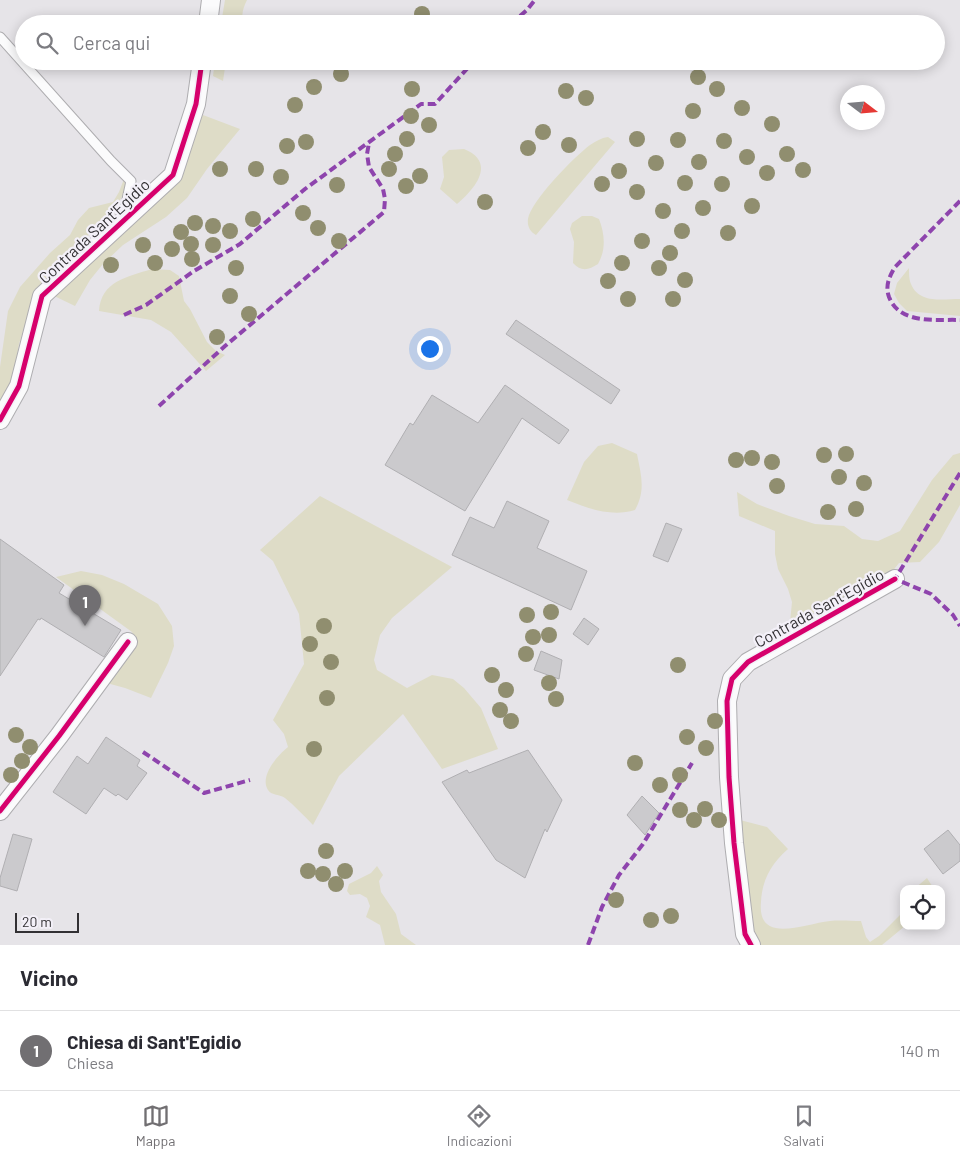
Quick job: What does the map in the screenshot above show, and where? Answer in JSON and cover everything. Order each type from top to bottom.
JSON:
[{"type":"street","points":[[209,15],[211,0]]},
{"type":"street","name":"Contrada Sant'Egidio","points":[[0,420],[19,386],[42,296],[173,175],[196,104],[201,70]]},
{"type":"street","name":"Contrada Sant'Egidio","points":[[751,945],[745,934],[734,843],[729,777],[727,701],[732,679],[748,662],[895,579]]},
{"type":"street","points":[[0,811],[59,736],[128,642]]},
{"type":"lane","points":[[0,37],[15,54]]},
{"type":"lane","points":[[30,70],[131,181],[122,222]]},
{"type":"shaded area","points":[[225,0],[247,0],[243,15],[222,15]]},
{"type":"shaded area","points":[[214,70],[225,70],[223,81],[213,76]]},
{"type":"shaded area","points":[[203,115],[240,129],[207,169],[187,198],[166,217],[123,245],[103,264],[90,280],[75,306],[50,294],[176,177]]},
{"type":"shaded area","points":[[608,137],[615,142],[536,235],[534,234],[529,226],[528,219],[531,211],[545,191],[564,169],[590,145]]},
{"type":"shaded area","points":[[464,149],[474,154],[479,161],[481,168],[480,176],[470,191],[457,204],[440,189],[444,177],[442,157],[449,150]]},
{"type":"shaded area","points":[[124,179],[126,189],[113,213],[63,258],[34,296],[19,344],[13,380],[0,405],[0,367],[8,311],[20,287],[50,253],[70,235],[78,220],[89,208],[113,202]]},
{"type":"shaded area","points":[[582,216],[592,216],[599,219],[603,230],[601,259],[598,264],[585,269],[579,268],[573,263],[574,242],[570,229],[572,223]]},
{"type":"shaded area","points":[[909,268],[911,284],[920,295],[939,300],[960,299],[960,316],[907,311],[894,294],[897,283]]},
{"type":"shaded area","points":[[152,269],[170,270],[179,276],[184,301],[207,342],[216,351],[225,355],[206,371],[171,332],[151,320],[99,311],[101,301],[110,287],[125,278]]},
{"type":"shaded area","points":[[612,443],[637,454],[642,489],[635,510],[618,513],[609,512],[592,509],[567,500],[584,462],[598,446]]},
{"type":"shaded area","points":[[960,453],[960,505],[939,542],[920,562],[899,563],[887,578],[832,607],[790,622],[792,602],[778,569],[775,554],[775,531],[739,516],[737,492],[757,504],[789,516],[815,524],[844,526],[862,539],[878,541],[900,531],[932,480],[953,455]]},
{"type":"shaded area","points":[[320,496],[452,567],[392,618],[380,635],[374,660],[377,670],[407,688],[432,675],[453,679],[464,688],[481,708],[498,749],[442,769],[403,714],[339,776],[313,825],[285,798],[270,792],[266,784],[266,778],[271,766],[288,747],[284,734],[273,720],[304,664],[299,614],[273,561],[260,550]]},
{"type":"shaded area","points":[[81,571],[102,575],[124,584],[158,604],[172,626],[174,646],[151,698],[103,682],[115,673],[137,646],[132,632],[56,577]]},
{"type":"shaded area","points":[[740,820],[767,827],[788,849],[772,867],[763,887],[762,915],[766,924],[774,928],[784,929],[830,921],[861,921],[866,937],[870,942],[879,936],[900,915],[900,930],[882,945],[758,945],[746,917]]},
{"type":"shaded area","points":[[377,866],[383,875],[379,881],[381,892],[396,914],[401,934],[416,945],[385,945],[380,925],[366,917],[370,906],[367,898],[360,894],[350,895],[347,891],[349,884],[371,873]]},
{"type":"shaded area","points":[[927,878],[931,885],[919,885]]},
{"type":"building","points":[[516,320],[620,390],[611,404],[506,334]]},
{"type":"building","points":[[505,385],[569,430],[559,444],[522,418],[465,511],[385,465],[410,423],[413,425],[432,395],[478,423]]},
{"type":"building","points":[[507,501],[549,521],[537,548],[587,571],[571,610],[452,555],[470,517],[494,528]]},
{"type":"building","points":[[666,523],[682,529],[668,562],[653,556]]},
{"type":"building","points":[[0,539],[64,585],[59,593],[121,630],[104,657],[41,618],[40,620],[38,619],[0,676]]},
{"type":"building","points":[[584,618],[599,629],[588,645],[573,634]]},
{"type":"building","points":[[541,651],[562,660],[559,679],[534,670]]},
{"type":"building","points":[[106,737],[140,760],[137,766],[147,773],[127,800],[118,794],[116,796],[104,788],[86,814],[53,792],[77,756],[88,764]]},
{"type":"building","points":[[528,750],[562,800],[547,832],[545,829],[525,878],[496,860],[442,782],[467,770],[469,773]]},
{"type":"building","points":[[642,796],[659,813],[645,835],[627,815]]},
{"type":"building","points":[[948,830],[960,845],[960,861],[943,874],[924,849]]},
{"type":"building","points":[[13,834],[32,839],[17,891],[0,886],[0,878]]},
{"type":"marked path","points":[[521,15],[535,0]]},
{"type":"marked path","points":[[124,315],[146,305],[194,271],[240,244],[305,189],[421,104],[435,104],[466,70]]},
{"type":"marked path","points":[[159,406],[225,346],[384,212],[385,199],[383,189],[369,167],[367,154],[369,143]]},
{"type":"marked path","points":[[960,201],[895,267],[889,278],[887,289],[894,306],[910,316],[930,320],[960,320]]},
{"type":"marked path","points":[[960,473],[895,579],[931,594],[953,615],[960,626]]},
{"type":"marked path","points":[[143,752],[204,793],[250,780]]},
{"type":"marked path","points":[[588,945],[602,907],[619,875],[643,844],[692,763]]},
{"type":"cycle path","points":[[0,420],[19,386],[42,296],[173,175],[196,104],[201,70]]},
{"type":"cycle path","points":[[751,945],[745,934],[734,843],[729,777],[727,701],[732,679],[748,662],[895,579]]},
{"type":"cycle path","points":[[0,811],[59,736],[128,642]]},
{"type":"place","name":"Chiesa di Sant'Egidio","points":[[85,626]]}]
